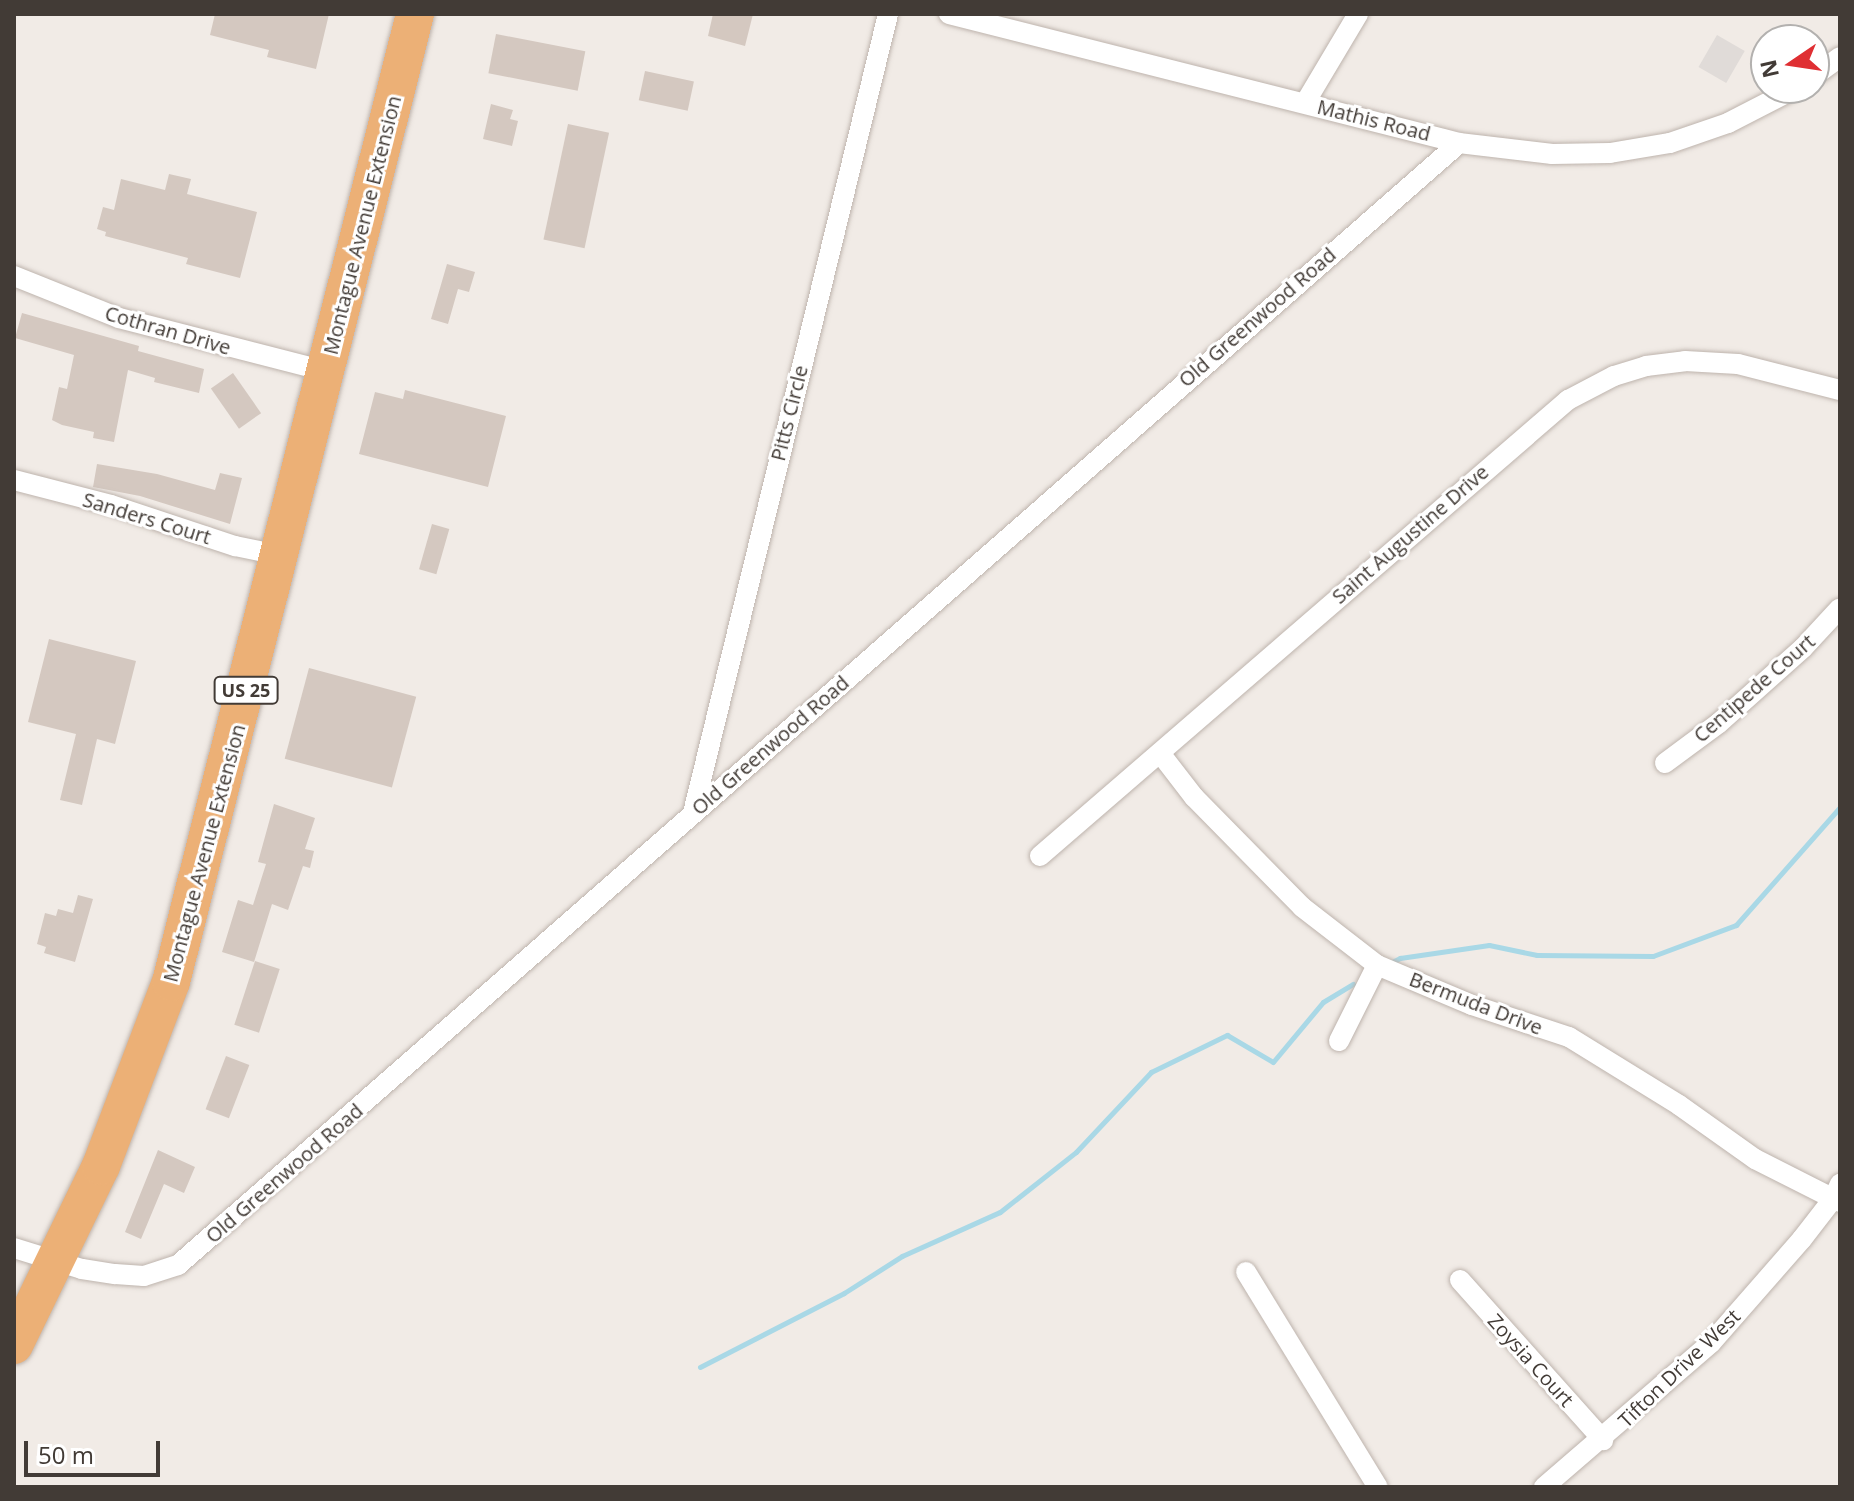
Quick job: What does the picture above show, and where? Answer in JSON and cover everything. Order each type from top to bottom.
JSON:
[{"type":"highway","name":"Montague Avenue Extension","points":[[14,1345],[125,1110],[171,982],[415,14]]},
{"type":"street","name":"Pitts Circle","points":[[693,813],[888,14]]},
{"type":"street","name":"Mathis Road","points":[[949,14],[1459,143],[1552,154],[1639,149],[1728,123],[1765,104]]},
{"type":"street","points":[[1305,103],[1358,14]]},
{"type":"street","name":"Old Greenwood Road","points":[[14,1248],[82,1269],[144,1276],[178,1265],[1459,143]]},
{"type":"street","name":"Cothran Drive","points":[[14,276],[133,322],[326,371]]},
{"type":"street","name":"Saint Augustine Drive","points":[[1040,856],[1568,400],[1599,383],[1646,366],[1685,361],[1738,364],[1840,390]]},
{"type":"street","name":"Sanders Court","points":[[14,480],[111,505],[235,546],[279,555]]},
{"type":"street","name":"Centipede Court","points":[[1665,763],[1719,723],[1803,648],[1840,608]]},
{"type":"street","name":"Bermuda Drive","points":[[1160,753],[1194,797],[1302,907],[1377,965],[1472,1005],[1569,1037],[1679,1105],[1755,1159],[1838,1195]]},
{"type":"street","points":[[1339,1041],[1377,965]]},
{"type":"street","points":[[1838,1195],[1840,1219]]},
{"type":"street","name":"Tifton Drive West","points":[[1544,1487],[1603,1440],[1711,1343],[1838,1195]]},
{"type":"street","points":[[1246,1272],[1378,1487]]},
{"type":"street","name":"Zoysia Court","points":[[1460,1280],[1603,1440]]},
{"type":"shaded area","points":[[1717,35],[1745,51],[1726,83],[1698,67]]},
{"type":"building","points":[[215,14],[329,14],[316,69],[267,57],[269,50],[210,35]]},
{"type":"building","points":[[713,14],[753,14],[745,46],[708,36]]},
{"type":"building","points":[[496,34],[585,51],[578,91],[488,73]]},
{"type":"building","points":[[645,71],[694,81],[688,111],[639,100]]},
{"type":"building","points":[[491,104],[513,110],[510,119],[518,121],[512,146],[483,139]]},
{"type":"building","points":[[568,124],[609,133],[585,248],[543,239]]},
{"type":"building","points":[[169,174],[191,179],[187,194],[257,212],[240,278],[186,264],[188,258],[105,236],[106,232],[97,229],[103,207],[114,210],[121,179],[165,190]]},
{"type":"building","points":[[447,264],[475,272],[469,292],[458,289],[448,324],[431,319]]},
{"type":"building","points":[[22,313],[139,346],[138,351],[204,369],[199,393],[154,382],[155,378],[128,370],[114,442],[93,438],[94,432],[62,425],[52,420],[59,387],[67,389],[74,355],[15,338]]},
{"type":"building","points":[[233,373],[261,413],[239,429],[211,388]]},
{"type":"building","points":[[405,390],[506,416],[488,487],[359,454],[375,392],[403,399]]},
{"type":"building","points":[[97,464],[157,474],[215,490],[220,473],[242,478],[230,524],[140,496],[93,487]]},
{"type":"building","points":[[432,524],[449,529],[436,574],[419,569]]},
{"type":"building","points":[[49,639],[136,661],[115,744],[97,739],[82,805],[60,800],[76,734],[28,722]]},
{"type":"building","points":[[309,668],[416,697],[392,788],[285,759]]},
{"type":"building","points":[[274,804],[315,818],[305,849],[314,851],[310,868],[303,866],[288,910],[272,904],[254,962],[222,952],[238,900],[253,905],[266,864],[258,862]]},
{"type":"building","points":[[78,895],[93,899],[75,962],[44,953],[46,947],[37,944],[45,913],[56,916],[58,909],[73,913]]},
{"type":"building","points":[[255,961],[280,969],[259,1033],[234,1025]]},
{"type":"building","points":[[226,1056],[249,1065],[229,1118],[206,1109]]},
{"type":"building","points":[[158,1150],[195,1167],[184,1193],[164,1184],[141,1239],[125,1232]]},
{"type":"waterway","points":[[1392,962],[1400,958],[1489,945],[1537,955],[1653,956],[1736,925],[1840,807]]},
{"type":"waterway","points":[[700,1367],[844,1293],[902,1256],[1000,1212],[1076,1152],[1151,1072],[1227,1035],[1273,1062],[1323,1002],[1353,984]]}]
